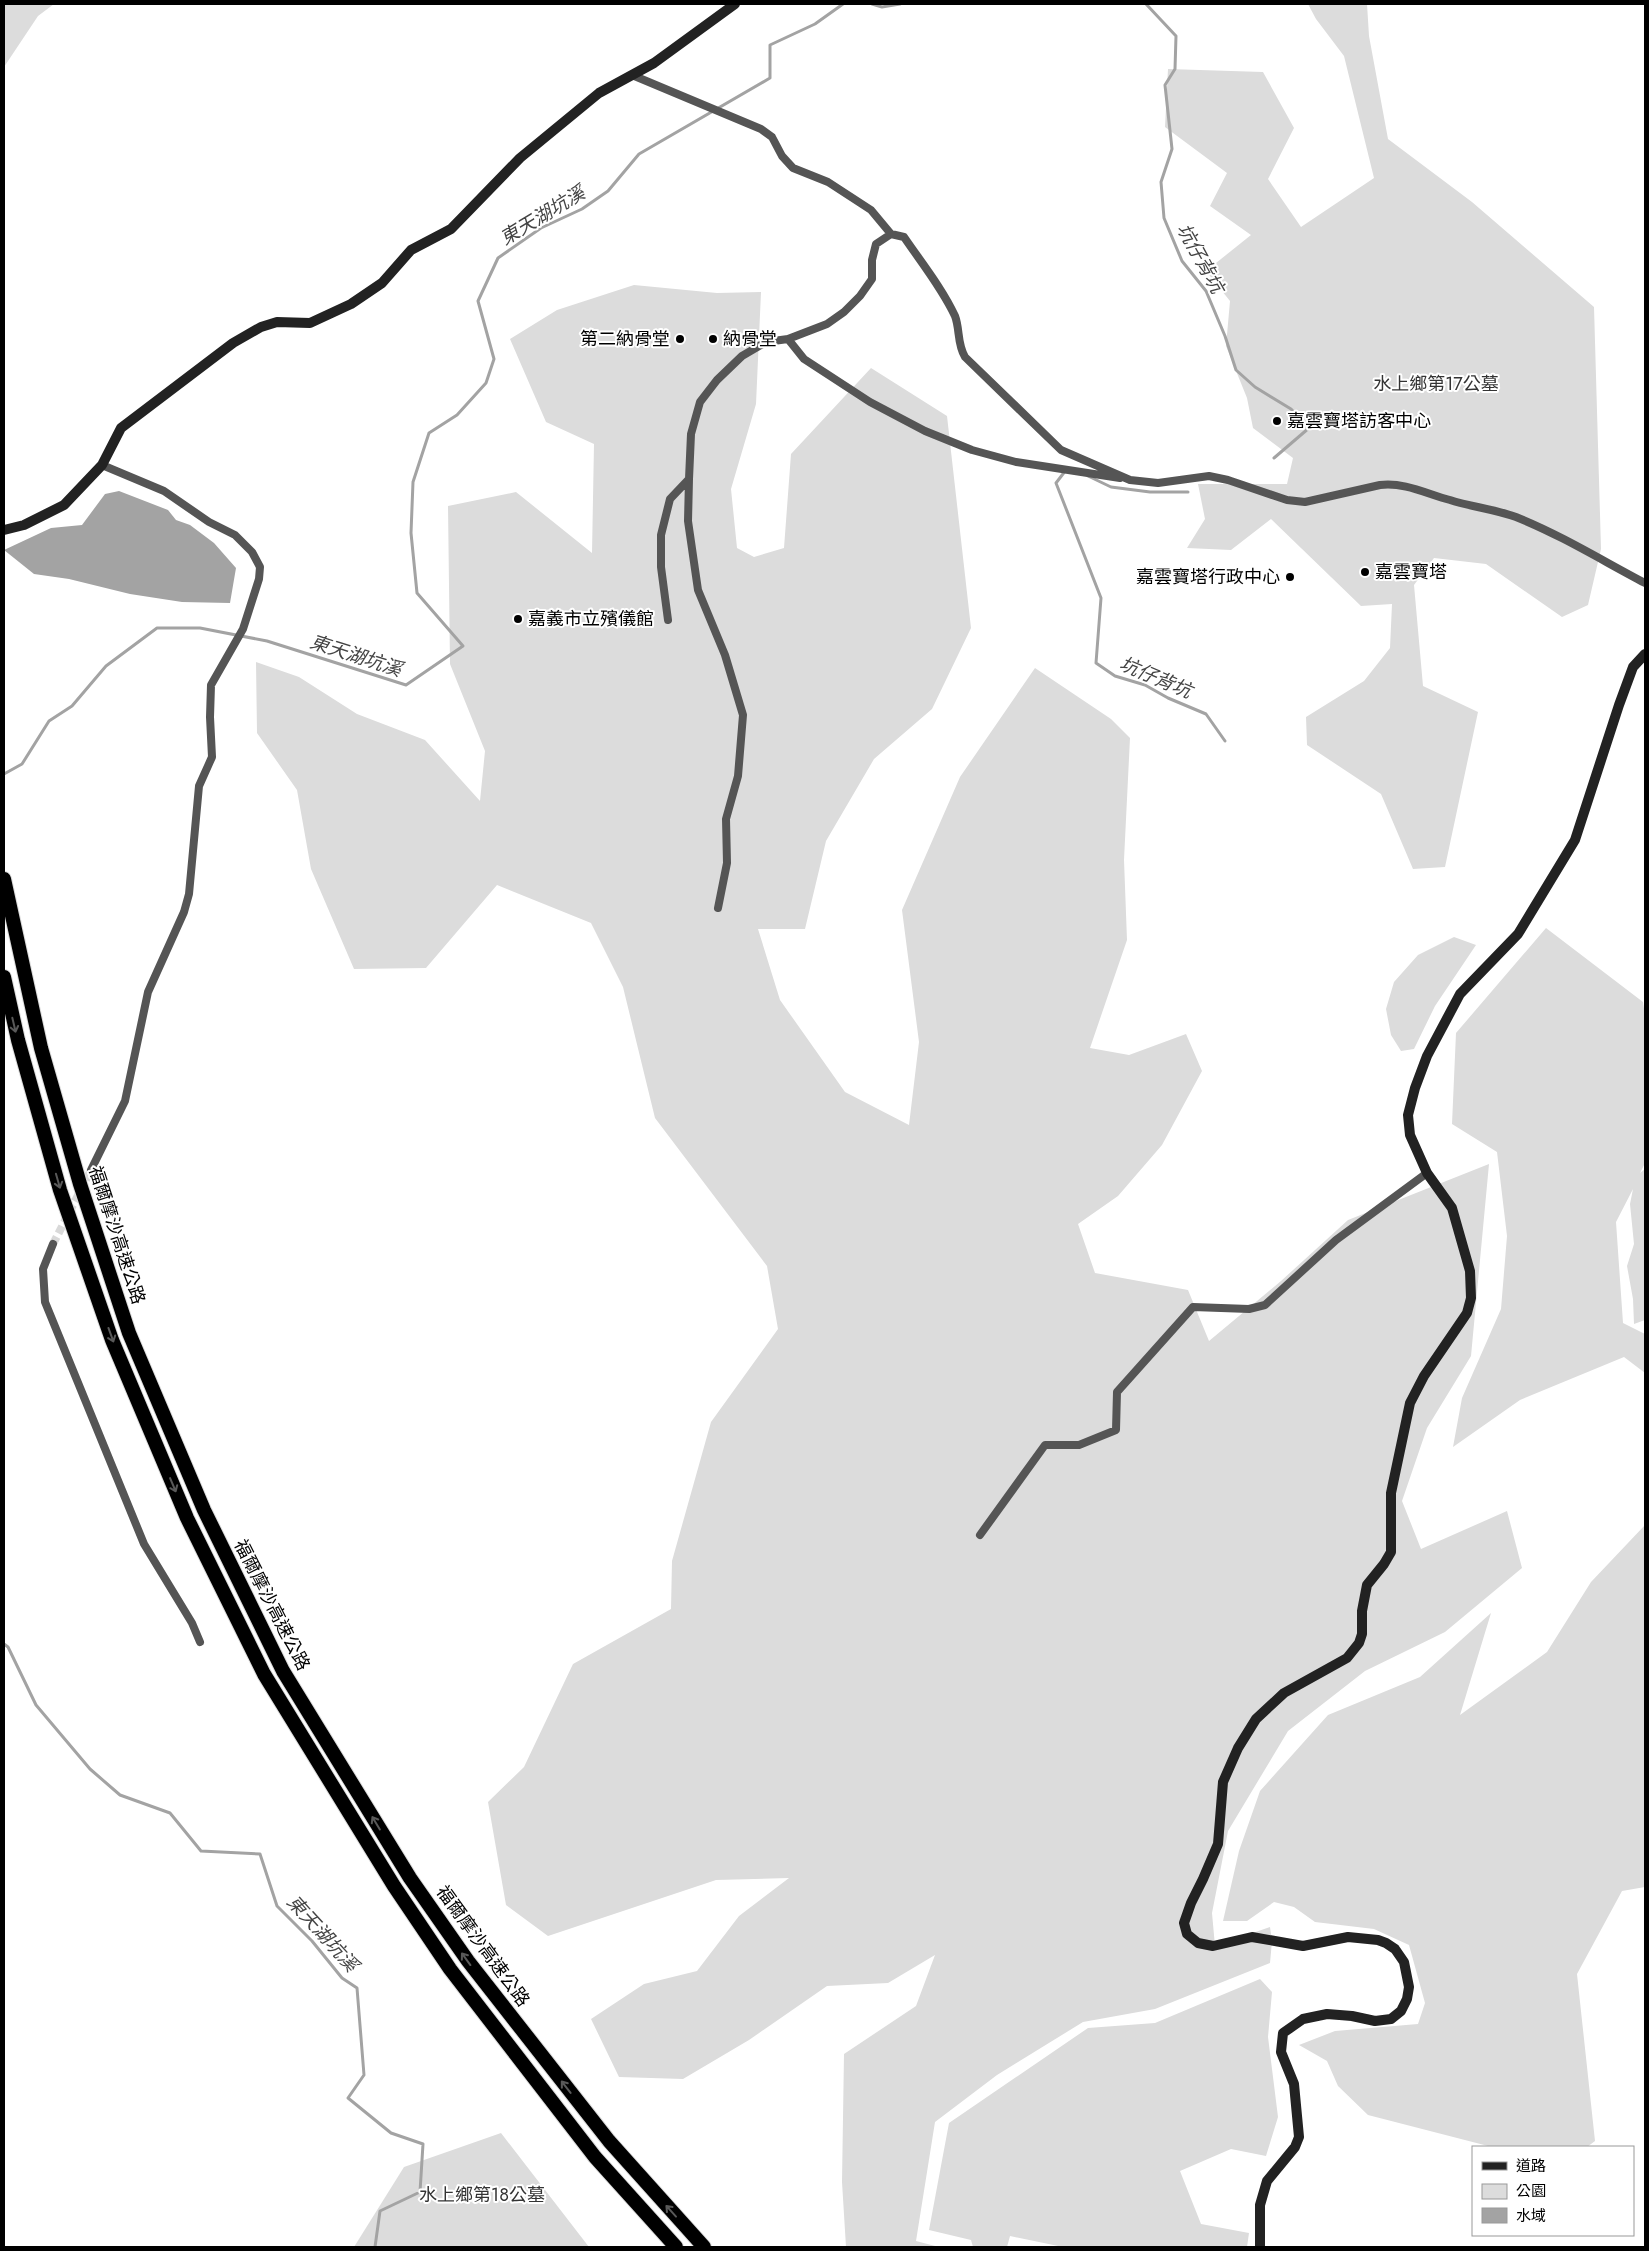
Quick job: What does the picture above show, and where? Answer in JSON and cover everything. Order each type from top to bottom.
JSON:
[{"type":"highway","name":"福爾摩沙高速公路","points":[[4,879],[41,1048],[80,1184],[129,1333],[204,1510],[283,1671],[410,1878],[468,1961],[609,2141],[704,2247]]},
{"type":"highway","name":"福爾摩沙高速公路","points":[[4,977],[18,1040],[60,1190],[112,1340],[187,1518],[264,1674],[394,1886],[450,1969],[594,2158],[676,2247]]},
{"type":"street","points":[[4,530],[24,525],[64,505],[102,465],[121,428],[233,342],[261,327],[277,322],[310,323],[351,304],[382,283],[411,250],[451,229],[520,158],[598,93],[654,63],[735,4]]},
{"type":"street","points":[[632,75],[761,129],[772,137],[782,156],[793,168],[828,182],[871,210],[891,234],[904,237],[948,304],[956,318],[961,349],[965,357],[1061,450],[1130,480]]},
{"type":"street","points":[[718,908],[727,863],[726,819],[738,776],[743,715],[724,655],[698,590],[688,521],[691,434],[700,402],[717,380],[742,356],[766,342],[788,339],[827,324],[860,296],[872,279],[872,260],[876,244],[891,234]]},
{"type":"street","points":[[788,339],[804,359],[870,402],[925,431],[972,450],[1016,462],[1130,480],[1158,483],[1209,476],[1228,480],[1287,500],[1305,502],[1380,485],[1402,486],[1517,518],[1645,583]]},
{"type":"street","points":[[91,1170],[125,1101],[148,992],[184,912],[189,894],[199,786],[212,757],[211,685],[243,629],[259,579],[260,567],[252,552],[235,535],[209,522],[164,491],[102,465]]},
{"type":"street","points":[[668,620],[661,567],[661,535],[670,499],[689,479]]},
{"type":"street","points":[[1260,2247],[1260,2205],[1267,2180],[1295,2147],[1299,2137],[1294,2084],[1281,2052],[1283,2033],[1303,2019],[1327,2014],[1352,2016],[1375,2022],[1391,2019],[1401,2012],[1407,2000],[1409,1987],[1408,1973],[1404,1962],[1395,1949],[1378,1940],[1348,1937],[1303,1946],[1252,1937],[1213,1946],[1198,1943],[1187,1934],[1184,1923],[1190,1903],[1218,1844],[1223,1782],[1238,1748],[1256,1719],[1284,1693],[1320,1674],[1355,1651],[1362,1634],[1362,1611],[1367,1585],[1391,1552],[1391,1493],[1410,1403],[1424,1376],[1467,1313],[1471,1298],[1470,1271],[1452,1208],[1427,1174],[1410,1135],[1408,1115],[1415,1088],[1428,1056],[1460,994],[1518,934],[1576,840],[1633,667],[1645,654]]},
{"type":"street","points":[[980,1536],[1045,1445],[1079,1445],[1116,1430],[1117,1392],[1193,1307],[1249,1309],[1265,1306],[1336,1240],[1427,1174]]},
{"type":"street","points":[[53,1244],[43,1269],[45,1302],[144,1544],[192,1622],[200,1642]]},
{"type":"green space","points":[[4,4],[54,4],[38,16],[4,67]]},
{"type":"green space","name":"水上鄉第17公墓","points":[[1308,4],[1367,4],[1369,36],[1388,139],[1472,202],[1594,307],[1601,549],[1588,605],[1562,617],[1486,564],[1434,558],[1414,585],[1423,686],[1478,712],[1445,867],[1413,869],[1381,794],[1307,745],[1306,717],[1364,681],[1390,648],[1392,604],[1361,606],[1271,519],[1231,550],[1187,548],[1205,519],[1198,484],[1287,484],[1293,458],[1253,428],[1247,398],[1226,346],[1230,301],[1206,271],[1251,235],[1210,206],[1227,173],[1165,127],[1168,69],[1263,72],[1294,128],[1268,179],[1301,227],[1374,178],[1344,56],[1316,19]]},
{"type":"green space","points":[[634,285],[717,293],[761,292],[756,404],[731,489],[737,548],[754,557],[784,548],[791,454],[871,368],[947,416],[971,628],[932,709],[874,759],[826,841],[805,929],[758,929],[780,1000],[845,1092],[909,1125],[919,1042],[902,910],[960,777],[1035,668],[1111,719],[1130,738],[1124,860],[1127,940],[1090,1048],[1129,1055],[1186,1034],[1202,1071],[1162,1145],[1118,1196],[1078,1224],[1095,1273],[1188,1290],[1209,1341],[1281,1281],[1348,1220],[1489,1164],[1471,1356],[1427,1428],[1402,1501],[1421,1549],[1507,1511],[1522,1568],[1445,1632],[1365,1671],[1288,1731],[1228,1831],[1212,1913],[1215,1946],[1270,1927],[1272,1941],[1270,1963],[1155,2009],[1083,2022],[997,2075],[935,2122],[916,2241],[939,2247],[846,2247],[842,2182],[844,2054],[916,2006],[935,1955],[888,1983],[827,1986],[749,2040],[683,2079],[619,2077],[591,2019],[644,1984],[697,1971],[739,1916],[789,1878],[716,1880],[548,1936],[506,1905],[488,1802],[524,1767],[573,1664],[671,1609],[672,1561],[711,1422],[778,1329],[767,1266],[655,1118],[623,987],[591,923],[497,885],[426,968],[354,969],[311,869],[297,790],[257,733],[256,662],[299,677],[357,714],[425,740],[480,801],[485,751],[450,664],[448,506],[516,492],[592,553],[594,444],[546,422],[510,339],[557,310]]},
{"type":"green space","points":[[1546,928],[1643,1002],[1645,1015],[1645,1163],[1640,1173],[1645,1169],[1645,1320],[1634,1324],[1633,1299],[1627,1266],[1634,1244],[1630,1204],[1633,1189],[1616,1222],[1623,1323],[1645,1334],[1645,1373],[1624,1357],[1520,1400],[1453,1447],[1462,1398],[1501,1309],[1507,1236],[1497,1152],[1452,1124],[1456,1033]]},
{"type":"green space","points":[[1454,937],[1476,945],[1435,1006],[1414,1049],[1401,1051],[1391,1035],[1386,1009],[1394,982],[1418,955]]},
{"type":"green space","points":[[1645,1525],[1645,1887],[1622,1891],[1577,1974],[1595,2141],[1588,2146],[1488,2146],[1368,2115],[1338,2086],[1327,2061],[1299,2045],[1335,2031],[1418,2024],[1425,2003],[1409,1945],[1374,1929],[1315,1922],[1294,1907],[1274,1902],[1247,1921],[1223,1921],[1239,1851],[1260,1791],[1328,1715],[1420,1677],[1491,1613],[1460,1715],[1547,1652],[1591,1582]]},
{"type":"green space","points":[[1260,1979],[1272,1992],[1268,2037],[1278,2117],[1266,2156],[1231,2149],[1180,2171],[1201,2224],[1249,2233],[1247,2247],[1063,2247],[1010,2236],[1007,2247],[973,2247],[971,2240],[929,2230],[949,2123],[1088,2028],[1155,2023]]},
{"type":"green space","name":"水上鄉第18公墓","points":[[501,2133],[589,2247],[354,2247],[404,2167]]},
{"type":"water","points":[[119,491],[168,510],[176,520],[190,525],[214,543],[236,568],[230,603],[182,602],[130,594],[69,579],[34,574],[4,550],[51,528],[82,525],[105,494]]},
{"type":"waterway","name":"東天湖坑溪","points":[[4,774],[22,764],[49,721],[72,706],[106,666],[157,628],[200,628],[267,641],[406,685],[463,646],[417,593],[411,533],[413,482],[429,433],[457,415],[486,383],[494,359],[478,301],[498,258],[541,228],[582,209],[608,191],[639,154],[770,78],[770,45],[815,24],[843,4]]},
{"type":"waterway","name":"東天湖坑溪","points":[[872,4],[882,7],[900,4]]},
{"type":"waterway","name":"坑仔背坑","points":[[1146,4],[1176,36],[1175,69],[1165,85],[1172,149],[1161,182],[1164,218],[1182,261],[1206,291],[1225,336],[1236,370],[1255,387],[1291,409],[1309,428],[1274,458]]},
{"type":"waterway","name":"坑仔背坑","points":[[1066,470],[1056,483],[1101,598],[1096,663],[1115,676],[1145,685],[1168,698],[1206,714],[1225,741]]},
{"type":"waterway","name":"坑仔背坑","points":[[1088,476],[1111,487],[1150,492],[1188,492]]},
{"type":"waterway","name":"東天湖坑溪","points":[[4,1644],[8,1647],[36,1705],[90,1769],[120,1795],[170,1813],[201,1851],[260,1854],[277,1906],[312,1941],[342,1978],[357,1988],[364,2075],[348,2098],[391,2133],[423,2144],[420,2192],[380,2211],[375,2247]]},
{"type":"tunnel","points":[[53,1244],[91,1170]]},
{"type":"place","name":"第二納骨堂","points":[[680,339]]},
{"type":"place","name":"納骨堂","points":[[713,339]]},
{"type":"place","name":"嘉雲寶塔訪客中心","points":[[1277,421]]},
{"type":"place","name":"嘉雲寶塔","points":[[1365,572]]},
{"type":"place","name":"嘉雲寶塔行政中心","points":[[1290,577]]},
{"type":"place","name":"嘉義市立殯儀館","points":[[518,619]]}]
